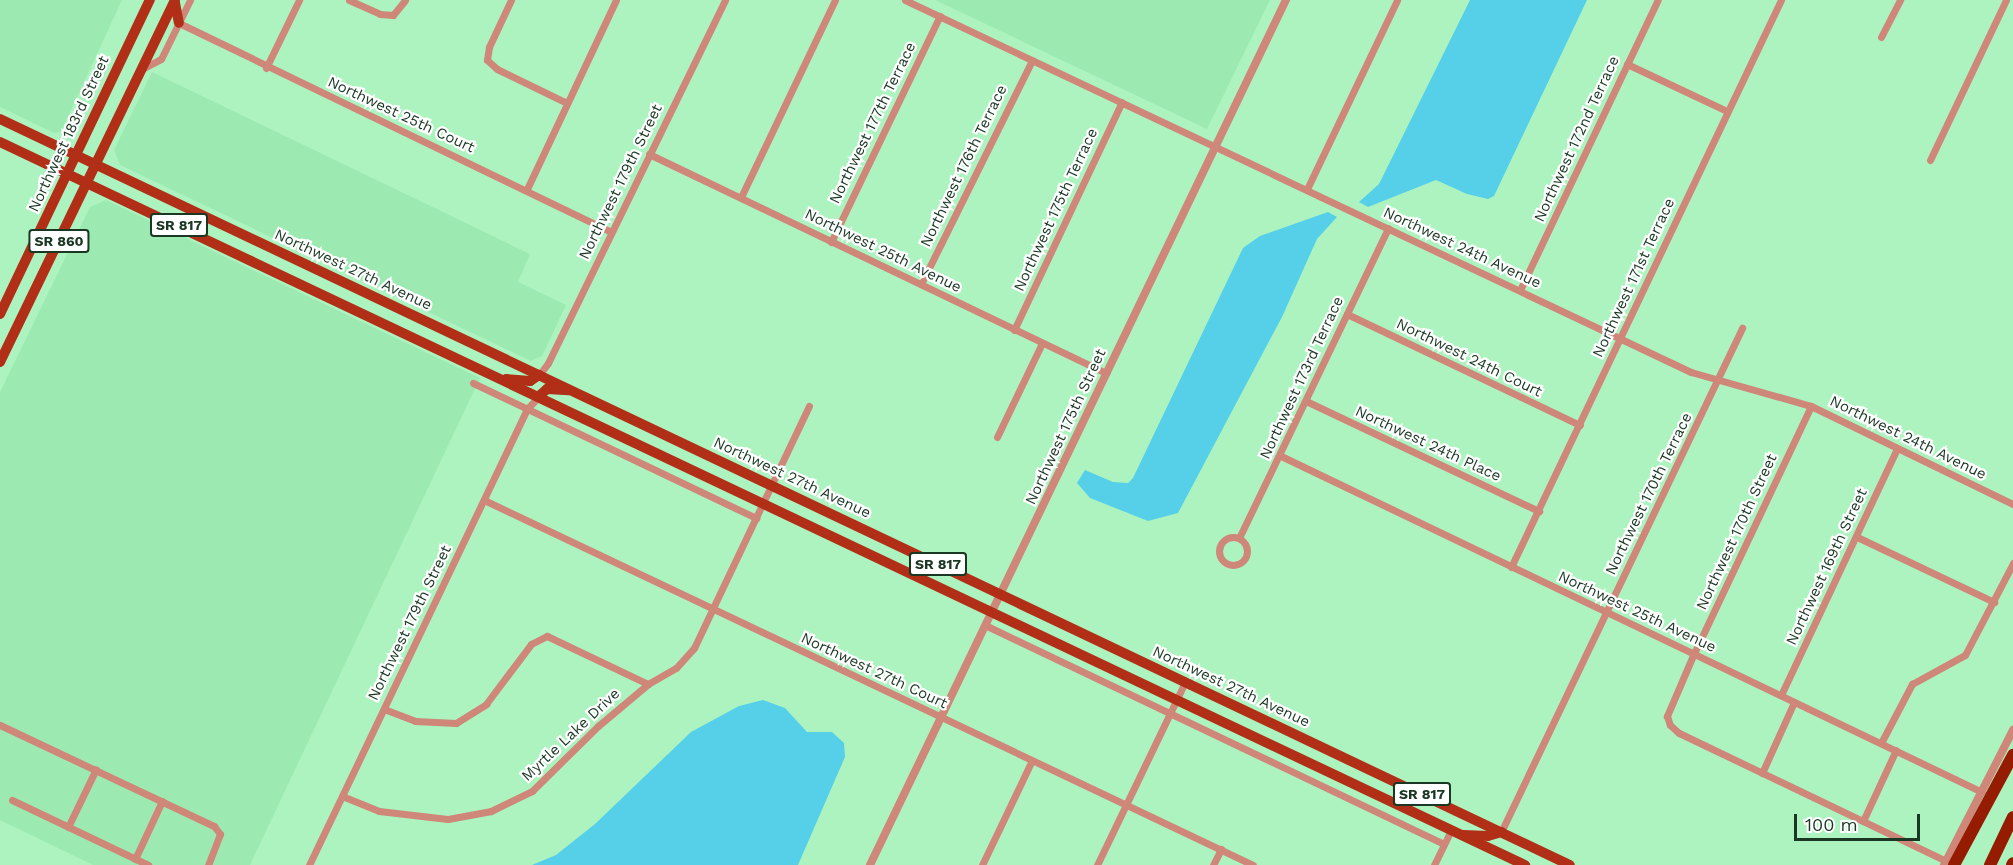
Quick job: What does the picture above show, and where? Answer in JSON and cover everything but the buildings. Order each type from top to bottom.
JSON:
[{"type":"highway","points":[[1948,864],[2013,755]]},
{"type":"highway","points":[[1990,865],[2013,817]]},
{"type":"main road","name":"Northwest 183rd Street","points":[[0,314],[150,0]]},
{"type":"main road","points":[[175,1],[179,23]]},
{"type":"main road","name":"SR 860","points":[[0,362],[175,1]]},
{"type":"main road","name":"Northwest 27th Avenue","points":[[0,119],[1570,865]]},
{"type":"main road","name":"SR 817","points":[[0,142],[344,303],[1525,865]]},
{"type":"main road","points":[[344,303],[352,286]]},
{"type":"main road","points":[[504,379],[530,381],[539,375]]},
{"type":"main road","points":[[539,396],[547,389],[572,390]]},
{"type":"main road","points":[[1334,774],[1342,757]]},
{"type":"main road","points":[[1456,832],[1488,836],[1501,832]]},
{"type":"street","points":[[142,69],[161,59],[190,0]]},
{"type":"street","points":[[266,68],[299,0]]},
{"type":"street","points":[[349,0],[380,14],[393,15],[405,0]]},
{"type":"street","points":[[511,0],[489,47],[487,60],[496,69],[567,103]]},
{"type":"street","points":[[527,189],[616,0]]},
{"type":"street","name":"Northwest 179th Street","points":[[539,375],[725,0]]},
{"type":"street","points":[[741,197],[835,0]]},
{"type":"street","name":"Northwest 24th Avenue","points":[[905,0],[1691,372],[1720,378],[1811,406],[2013,504]]},
{"type":"street","name":"Northwest 175th Street","points":[[870,865],[1002,595],[1286,0]]},
{"type":"street","points":[[1307,189],[1397,0]]},
{"type":"street","name":"Northwest 172nd Terrace","points":[[1520,290],[1658,0]]},
{"type":"street","name":"Northwest 171st Terrace","points":[[1511,567],[1781,0]]},
{"type":"street","points":[[1881,37],[1900,0]]},
{"type":"street","points":[[1930,160],[2006,0]]},
{"type":"street","name":"Northwest 177th Terrace","points":[[831,242],[940,16]]},
{"type":"street","name":"Northwest 25th Court","points":[[179,23],[266,68],[527,189],[611,232]]},
{"type":"street","name":"Northwest 176th Terrace","points":[[921,284],[1032,60]]},
{"type":"street","points":[[1627,64],[1727,111]]},
{"type":"street","name":"Northwest 175th Terrace","points":[[1014,330],[1122,102]]},
{"type":"street","name":"Northwest 25th Avenue","points":[[649,154],[1106,373]]},
{"type":"street","name":"Northwest 173rd Terrace","points":[[1239,538],[1281,456],[1388,228]]},
{"type":"street","name":"Northwest 24th Court","points":[[1347,314],[1580,425]]},
{"type":"street","name":"Northwest 170th Terrace","points":[[1501,832],[1743,328]]},
{"type":"street","points":[[997,437],[1042,343]]},
{"type":"street","points":[[473,383],[756,518]]},
{"type":"street","name":"Northwest 179th Street","points":[[309,865],[527,409],[539,396]]},
{"type":"street","name":"Northwest 24th Place","points":[[1306,401],[1539,512]]},
{"type":"street","name":"Myrtle Lake Drive","points":[[342,796],[379,811],[411,818],[448,819],[491,811],[532,791],[598,726],[648,684],[686,658],[713,609],[809,406]]},
{"type":"street","name":"Northwest 170th Street","points":[[1762,773],[1678,733],[1667,716],[1694,653],[1811,406]]},
{"type":"street","name":"Northwest 169th Street","points":[[1781,695],[1897,449]]},
{"type":"street","name":"Northwest 25th Avenue","points":[[1281,456],[1982,792]]},
{"type":"street","name":"Northwest 27th Court","points":[[484,500],[1253,865]]},
{"type":"street","points":[[1857,537],[1994,602]]},
{"type":"street","name":"Northwest 173rd Terrace","points":[[1239,538],[1246,545],[1245,558],[1234,565],[1225,563],[1219,556],[1219,546],[1225,539],[1239,538]]},
{"type":"street","points":[[1881,743],[1912,684],[1965,655],[2013,563]]},
{"type":"street","points":[[987,626],[1444,844]]},
{"type":"street","points":[[384,709],[415,721],[456,723],[486,704],[531,644],[547,636],[648,684]]},
{"type":"street","points":[[1097,865],[1185,682]]},
{"type":"street","points":[[1794,702],[1762,773],[1948,864],[2013,730]]},
{"type":"street","points":[[0,725],[218,829],[218,840],[208,865]]},
{"type":"street","points":[[1863,821],[1896,750]]},
{"type":"street","points":[[982,865],[1032,760]]},
{"type":"street","points":[[68,827],[96,769]]},
{"type":"street","points":[[12,800],[148,865]]},
{"type":"street","points":[[135,859],[162,801]]},
{"type":"street","points":[[1434,865],[1444,844],[1456,832]]},
{"type":"street","points":[[1213,865],[1221,849]]},
{"type":"shaded area","points":[[0,0],[122,0],[61,132],[54,133],[0,107]]},
{"type":"shaded area","points":[[935,0],[1270,0],[1207,129]]},
{"type":"shaded area","points":[[152,72],[530,254],[518,282],[566,305],[542,356],[531,361],[120,165],[114,150]]},
{"type":"shaded area","points":[[106,200],[480,378],[250,865],[93,865],[0,820],[0,392],[90,207]]},
{"type":"water","points":[[1470,0],[1587,0],[1494,196],[1488,199],[1467,194],[1436,180],[1368,207],[1359,202],[1379,184]]},
{"type":"water","points":[[1328,212],[1337,217],[1317,239],[1282,317],[1178,513],[1148,521],[1090,498],[1077,483],[1085,470],[1113,482],[1128,483],[1133,478],[1243,248],[1260,236]]},
{"type":"water","points":[[763,700],[785,708],[807,732],[832,732],[844,743],[845,757],[798,865],[532,865],[556,855],[595,824],[691,732],[739,706]]}]
